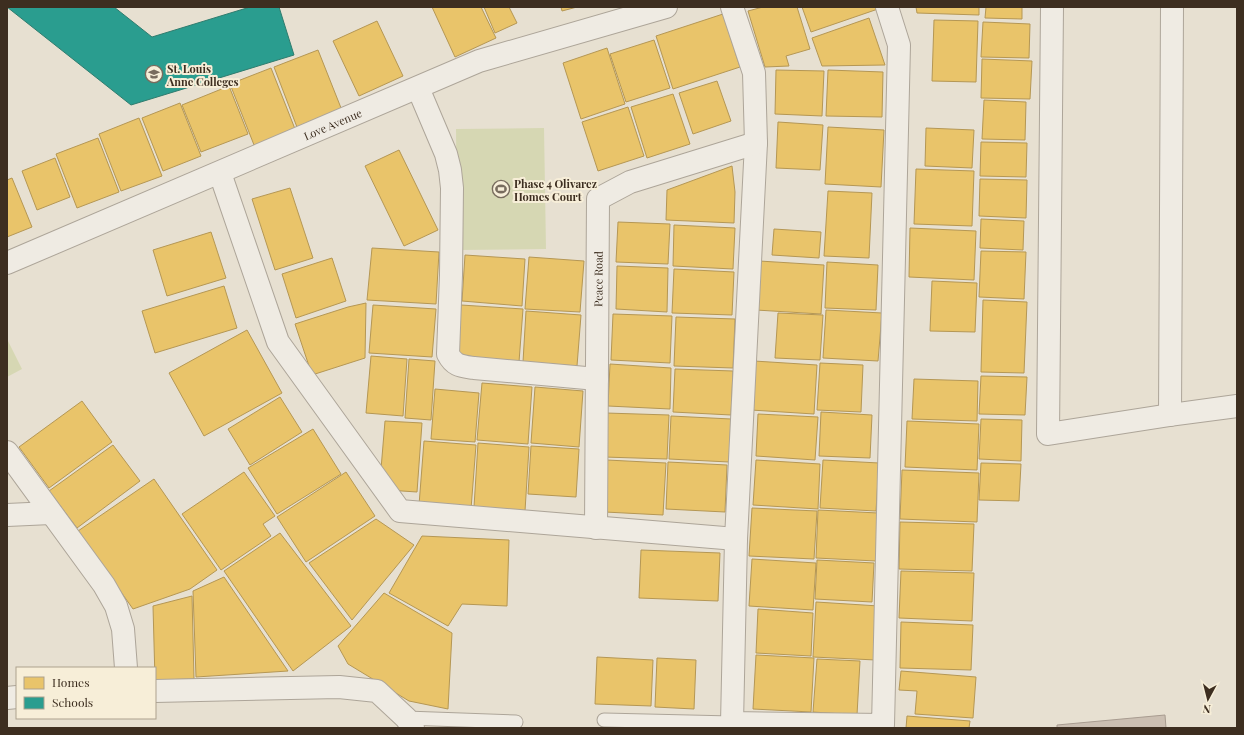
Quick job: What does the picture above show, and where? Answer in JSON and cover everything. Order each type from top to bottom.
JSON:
[{"type":"street","name":"Love Avenue","points":[[7,263],[479,61],[666,7]]},
{"type":"street","points":[[732,7],[754,73],[756,143],[736,539],[732,723],[883,725],[899,45],[887,7]]},
{"type":"street","points":[[1052,7],[1048,434],[1237,406]]},
{"type":"street","points":[[1170,415],[1172,7]]},
{"type":"street","points":[[418,88],[444,148],[450,170],[452,188],[448,354],[452,361],[457,365],[474,368],[597,379]]},
{"type":"street","name":"Peace Road","points":[[596,528],[598,199],[630,182],[756,143]]},
{"type":"street","points":[[220,173],[278,342],[400,511],[736,539]]},
{"type":"street","points":[[7,452],[104,585],[116,606],[123,629],[126,667]]},
{"type":"street","points":[[7,515],[51,513]]},
{"type":"street","points":[[156,691],[338,687],[377,691],[410,723]]},
{"type":"lane","points":[[604,720],[732,723]]},
{"type":"lane","points":[[410,723],[516,722]]},
{"type":"green space","name":"Phase 4 Olivarez Homes Court","points":[[544,128],[546,249],[457,250],[456,129]]},
{"type":"green space","points":[[7,339],[22,369],[7,377]]},
{"type":"building: Homes","points":[[432,7],[481,7],[496,38],[455,57]]},
{"type":"building: Homes","points":[[484,7],[509,7],[517,23],[495,33]]},
{"type":"building: Homes","points":[[561,7],[577,7],[562,11]]},
{"type":"building: Homes","points":[[763,7],[797,7],[810,49],[786,56],[789,66],[765,67],[748,11]]},
{"type":"building: Homes","points":[[802,7],[877,7],[878,9],[811,32]]},
{"type":"building: Homes","points":[[916,7],[979,7],[979,15],[917,13]]},
{"type":"building: Homes","points":[[986,7],[1022,7],[1022,19],[985,18]]},
{"type":"building: Homes","points":[[723,14],[740,67],[673,89],[656,36]]},
{"type":"building: Homes","points":[[869,18],[885,65],[822,66],[812,38]]},
{"type":"building: Homes","points":[[934,20],[978,21],[976,82],[932,81]]},
{"type":"building: Homes","points":[[377,21],[403,76],[359,96],[333,41]]},
{"type":"building: Homes","points":[[983,22],[1030,24],[1029,58],[981,57]]},
{"type":"building: Homes","points":[[654,40],[670,88],[626,102],[610,54]]},
{"type":"building: Homes","points":[[607,48],[625,104],[581,119],[563,63]]},
{"type":"building: Homes","points":[[318,50],[345,118],[300,135],[274,67]]},
{"type":"building: Homes","points":[[982,59],[1032,61],[1030,99],[981,98]]},
{"type":"building: Homes","points":[[271,68],[297,134],[256,150],[230,84]]},
{"type":"building: Homes","points":[[776,70],[824,71],[822,116],[775,114]]},
{"type":"building: Homes","points":[[828,70],[883,72],[882,117],[826,116]]},
{"type":"building: Homes","points":[[717,81],[731,121],[693,134],[679,93]]},
{"type":"building: Homes","points":[[229,86],[248,134],[201,152],[182,105]]},
{"type":"building: Homes","points":[[673,94],[690,144],[647,158],[631,107]]},
{"type":"building: Homes","points":[[984,100],[1026,102],[1025,140],[982,139]]},
{"type":"building: Homes","points":[[180,103],[201,156],[163,171],[142,118]]},
{"type":"building: Homes","points":[[628,107],[644,156],[598,171],[582,122]]},
{"type":"building: Homes","points":[[139,118],[162,176],[121,191],[99,134]]},
{"type":"building: Homes","points":[[778,122],[823,125],[820,170],[776,168]]},
{"type":"building: Homes","points":[[828,127],[884,130],[881,187],[825,184]]},
{"type":"building: Homes","points":[[926,128],[974,130],[972,168],[925,166]]},
{"type":"building: Homes","points":[[98,138],[119,192],[77,208],[56,154]]},
{"type":"building: Homes","points":[[981,142],[1027,143],[1026,177],[980,176]]},
{"type":"building: Homes","points":[[399,150],[438,230],[404,246],[365,166]]},
{"type":"building: Homes","points":[[55,158],[70,197],[37,210],[22,171]]},
{"type":"building: Homes","points":[[732,166],[735,192],[734,223],[666,220],[667,190]]},
{"type":"building: Homes","points":[[916,169],[974,171],[972,226],[914,224]]},
{"type":"building: Homes","points":[[12,178],[32,227],[7,237],[7,180]]},
{"type":"building: Homes","points":[[980,179],[1027,180],[1026,218],[979,216]]},
{"type":"building: Homes","points":[[290,188],[313,258],[275,270],[252,199]]},
{"type":"building: Homes","points":[[828,191],[872,193],[869,258],[824,256]]},
{"type":"building: Homes","points":[[981,219],[1024,221],[1023,250],[980,248]]},
{"type":"building: Homes","points":[[618,222],[670,224],[668,264],[616,262]]},
{"type":"building: Homes","points":[[674,225],[735,228],[733,269],[673,266]]},
{"type":"building: Homes","points":[[910,228],[976,231],[974,280],[909,277]]},
{"type":"building: Homes","points":[[774,229],[821,232],[819,258],[772,255]]},
{"type":"building: Homes","points":[[211,232],[226,278],[167,296],[153,250]]},
{"type":"building: Homes","points":[[372,248],[439,252],[436,304],[367,300]]},
{"type":"building: Homes","points":[[981,251],[1026,252],[1024,299],[979,297]]},
{"type":"building: Homes","points":[[465,255],[525,259],[522,306],[462,301]]},
{"type":"building: Homes","points":[[529,257],[584,261],[580,312],[525,309]]},
{"type":"building: Homes","points":[[332,258],[346,301],[296,318],[282,274]]},
{"type":"building: Homes","points":[[759,261],[824,265],[821,314],[756,310]]},
{"type":"building: Homes","points":[[827,262],[878,265],[876,310],[825,308]]},
{"type":"building: Homes","points":[[617,266],[668,268],[667,312],[616,309]]},
{"type":"building: Homes","points":[[674,269],[734,272],[732,315],[672,313]]},
{"type":"building: Homes","points":[[932,281],[977,283],[975,332],[930,331]]},
{"type":"building: Homes","points":[[224,286],[237,328],[155,353],[142,311]]},
{"type":"building: Homes","points":[[983,300],[1027,302],[1024,373],[981,372]]},
{"type":"building: Homes","points":[[366,303],[365,358],[312,375],[295,324],[348,307]]},
{"type":"building: Homes","points":[[373,305],[436,309],[432,357],[369,353]]},
{"type":"building: Homes","points":[[461,305],[523,309],[519,362],[457,358]]},
{"type":"building: Homes","points":[[826,310],[882,313],[878,361],[823,358]]},
{"type":"building: Homes","points":[[526,311],[581,315],[577,366],[523,362]]},
{"type":"building: Homes","points":[[778,313],[823,315],[820,360],[775,358]]},
{"type":"building: Homes","points":[[613,314],[672,316],[670,363],[611,360]]},
{"type":"building: Homes","points":[[676,317],[735,319],[733,368],[674,366]]},
{"type":"building: Homes","points":[[247,330],[282,393],[204,436],[169,373]]},
{"type":"building: Homes","points":[[371,356],[407,359],[403,416],[366,413]]},
{"type":"building: Homes","points":[[409,359],[435,361],[431,420],[405,418]]},
{"type":"building: Homes","points":[[754,361],[817,365],[814,414],[751,410]]},
{"type":"building: Homes","points":[[820,363],[863,365],[861,412],[817,410]]},
{"type":"building: Homes","points":[[610,364],[671,368],[670,409],[608,406]]},
{"type":"building: Homes","points":[[675,369],[733,371],[731,415],[673,412]]},
{"type":"building: Homes","points":[[981,376],[1027,377],[1025,415],[979,414]]},
{"type":"building: Homes","points":[[914,379],[978,381],[977,421],[912,419]]},
{"type":"building: Homes","points":[[482,383],[532,387],[528,444],[477,440]]},
{"type":"building: Homes","points":[[535,387],[583,391],[579,447],[531,443]]},
{"type":"building: Homes","points":[[435,389],[479,393],[475,442],[431,439]]},
{"type":"building: Homes","points":[[280,397],[302,432],[250,465],[228,429]]},
{"type":"building: Homes","points":[[82,401],[112,442],[49,488],[19,447]]},
{"type":"building: Homes","points":[[821,412],[872,415],[870,458],[819,456]]},
{"type":"building: Homes","points":[[606,413],[669,415],[667,459],[604,457]]},
{"type":"building: Homes","points":[[758,414],[818,417],[815,460],[756,456]]},
{"type":"building: Homes","points":[[671,416],[731,419],[729,462],[669,459]]},
{"type":"building: Homes","points":[[981,419],[1022,420],[1021,461],[979,459]]},
{"type":"building: Homes","points":[[385,421],[422,423],[417,492],[387,490],[381,469]]},
{"type":"building: Homes","points":[[907,421],[979,424],[977,470],[905,467]]},
{"type":"building: Homes","points":[[313,429],[341,474],[277,514],[248,468]]},
{"type":"building: Homes","points":[[424,441],[476,445],[471,509],[419,505]]},
{"type":"building: Homes","points":[[478,443],[529,447],[525,511],[474,507]]},
{"type":"building: Homes","points":[[113,445],[140,481],[77,528],[49,491]]},
{"type":"building: Homes","points":[[531,446],[579,449],[576,497],[528,494]]},
{"type":"building: Homes","points":[[607,460],[666,463],[663,515],[605,512]]},
{"type":"building: Homes","points":[[756,460],[820,464],[818,509],[753,505]]},
{"type":"building: Homes","points":[[823,460],[879,463],[876,511],[820,508]]},
{"type":"building: Homes","points":[[668,462],[727,465],[725,512],[666,509]]},
{"type":"building: Homes","points":[[981,463],[1021,464],[1019,501],[979,500]]},
{"type":"building: Homes","points":[[902,470],[979,473],[977,522],[900,519]]},
{"type":"building: Homes","points":[[244,472],[275,516],[263,524],[271,536],[221,570],[182,514]]},
{"type":"building: Homes","points":[[346,472],[375,516],[306,562],[277,517]]},
{"type":"building: Homes","points":[[154,479],[217,570],[190,589],[133,609],[78,531]]},
{"type":"building: Homes","points":[[752,508],[817,511],[814,559],[749,556]]},
{"type":"building: Homes","points":[[818,510],[878,513],[876,561],[816,558]]},
{"type":"building: Homes","points":[[376,519],[414,545],[352,620],[309,563]]},
{"type":"building: Homes","points":[[900,522],[974,524],[972,571],[899,569]]},
{"type":"building: Homes","points":[[280,533],[351,626],[293,671],[224,571]]},
{"type":"building: Homes","points":[[422,536],[509,540],[507,606],[462,604],[448,626],[389,593]]},
{"type":"building: Homes","points":[[641,550],[720,553],[718,601],[639,598]]},
{"type":"building: Homes","points":[[752,559],[816,563],[813,610],[749,606]]},
{"type":"building: Homes","points":[[817,560],[874,563],[872,602],[815,599]]},
{"type":"building: Homes","points":[[901,571],[974,573],[972,621],[899,618]]},
{"type":"building: Homes","points":[[224,577],[288,671],[196,677],[193,591]]},
{"type":"building: Homes","points":[[384,593],[452,633],[448,709],[409,701],[348,664],[338,646]]},
{"type":"building: Homes","points":[[192,596],[194,679],[156,680],[153,606]]},
{"type":"building: Homes","points":[[816,602],[879,606],[876,660],[813,657]]},
{"type":"building: Homes","points":[[758,609],[813,613],[811,656],[756,653]]},
{"type":"building: Homes","points":[[901,622],[973,625],[971,670],[900,668]]},
{"type":"building: Homes","points":[[756,655],[814,658],[811,712],[753,709]]},
{"type":"building: Homes","points":[[597,657],[653,660],[651,706],[595,704]]},
{"type":"building: Homes","points":[[657,658],[696,660],[694,709],[655,707]]},
{"type":"building: Homes","points":[[817,659],[860,661],[857,715],[813,712]]},
{"type":"building: Homes","points":[[901,671],[976,677],[973,718],[915,714],[917,691],[899,690]]},
{"type":"building: Homes","points":[[907,716],[970,721],[969,728],[906,728]]},
{"type":"building: Schools","name":"St. Louis Anne Colleges","points":[[7,7],[114,7],[152,37],[250,7],[279,7],[294,55],[131,105]]},
{"type":"building: Other","points":[[1165,715],[1166,728],[1057,728],[1057,725]]},
{"type":"place","name":"St. Louis Anne Colleges","points":[[154,74]]},
{"type":"place","name":"Phase 4 Olivarez Homes Court","points":[[501,189]]}]
